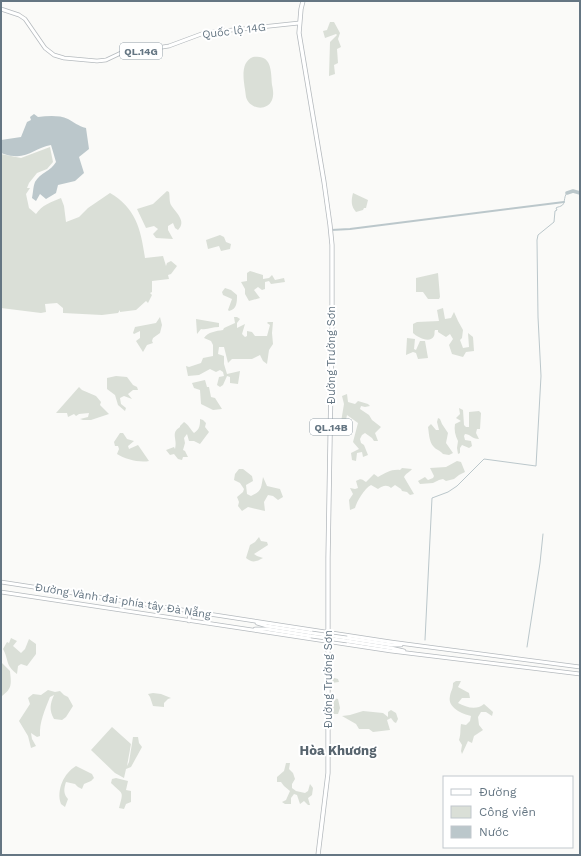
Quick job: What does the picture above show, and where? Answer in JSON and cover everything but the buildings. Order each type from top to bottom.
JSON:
[{"type":"highway","name":"Đường Trường Sơn","points":[[303,1],[299,23],[302,53],[332,236],[327,632],[328,773],[318,855]]},
{"type":"main road","name":"Quốc lộ 14G","points":[[1,9],[19,15],[25,19],[45,48],[54,54],[64,58],[97,61],[106,60],[123,52],[169,46],[204,33],[299,23]]},
{"type":"main road","name":"Đường Vành đai phía tây Đà Nẵng","points":[[1,582],[414,645],[580,667]]},
{"type":"main road","name":"Đường Vành đai phía tây Đà Nẵng","points":[[1,592],[327,642],[580,674]]},
{"type":"main road","points":[[189,621],[190,611]]},
{"type":"main road","name":"Đường Vành đai phía tây Đà Nẵng","points":[[245,619],[267,626],[311,634]]},
{"type":"main road","name":"Đường Vành đai phía tây Đà Nẵng","points":[[244,629],[266,629],[392,645],[414,645]]},
{"type":"main road","name":"Đường Vành đai phía tây Đà Nẵng","points":[[347,639],[414,654]]},
{"type":"main road","points":[[528,668],[530,661]]},
{"type":"green space","points":[[330,22],[334,22],[340,33],[338,39],[341,47],[337,49],[338,63],[334,65],[335,74],[329,76],[330,42],[337,35],[336,34],[325,38],[323,31],[327,30]]},
{"type":"green space","points":[[253,57],[264,58],[271,69],[273,98],[270,104],[258,108],[248,101],[244,81],[245,64]]},
{"type":"green space","points":[[50,147],[53,162],[47,169],[37,173],[27,188],[30,188],[26,194],[29,208],[36,214],[50,202],[61,198],[64,206],[66,222],[79,217],[88,208],[110,193],[126,206],[136,221],[142,238],[145,258],[163,256],[166,266],[167,263],[171,261],[177,266],[171,274],[168,275],[169,279],[152,281],[152,292],[150,293],[152,295],[148,303],[146,301],[136,310],[120,312],[120,310],[118,313],[102,315],[63,313],[63,308],[57,303],[45,304],[46,312],[41,313],[1,308],[1,154],[21,158]]},
{"type":"green space","points":[[167,191],[169,192],[171,205],[181,220],[178,230],[175,228],[173,223],[168,226],[168,230],[173,239],[156,238],[153,234],[158,229],[154,226],[146,228],[137,209],[153,204]]},
{"type":"green space","points":[[353,193],[368,200],[366,208],[356,212],[352,203]]},
{"type":"green space","points":[[220,235],[224,237],[226,242],[231,244],[230,249],[221,251],[219,246],[208,249],[206,240]]},
{"type":"green space","points":[[250,271],[263,275],[263,279],[269,278],[272,275],[275,280],[284,278],[285,282],[271,284],[269,281],[265,282],[265,289],[262,290],[258,287],[254,290],[260,298],[249,301],[241,282],[247,281],[247,273]]},
{"type":"green space","points":[[438,273],[439,299],[428,299],[423,292],[416,292],[416,278]]},
{"type":"green space","points":[[225,288],[231,290],[237,295],[237,303],[234,309],[229,311],[228,310],[232,299],[223,295],[222,292]]},
{"type":"green space","points":[[443,308],[445,319],[451,318],[454,312],[463,330],[462,338],[460,340],[463,348],[469,347],[468,333],[473,337],[474,351],[466,352],[463,357],[452,354],[449,345],[453,339],[450,334],[446,337],[438,332],[438,330],[435,330],[434,336],[427,340],[420,338],[413,333],[413,324],[417,322],[439,321],[437,310]]},
{"type":"green space","points":[[160,317],[162,325],[160,333],[153,338],[153,343],[147,345],[143,352],[136,341],[140,338],[140,331],[134,334],[133,333],[135,327],[156,323]]},
{"type":"green space","points":[[234,317],[240,319],[237,323],[237,328],[245,324],[242,334],[245,337],[247,336],[247,331],[252,332],[255,336],[267,336],[270,325],[267,323],[273,322],[273,344],[269,350],[267,364],[263,361],[260,355],[252,359],[232,359],[228,363],[224,347],[219,347],[218,354],[224,356],[224,364],[227,374],[240,371],[238,384],[230,383],[230,377],[227,376],[223,385],[220,387],[217,385],[219,377],[224,376],[223,372],[220,370],[216,372],[210,369],[199,375],[188,376],[186,366],[189,367],[201,363],[203,358],[213,356],[213,345],[211,341],[204,338],[210,333],[223,330],[224,328],[235,323]]},
{"type":"green space","points":[[196,319],[219,323],[219,327],[201,329],[197,334]]},
{"type":"green space","points":[[407,338],[415,339],[414,349],[416,350],[420,341],[425,341],[428,358],[418,359],[416,353],[413,352],[406,355]]},
{"type":"green space","points":[[116,376],[127,377],[138,390],[133,390],[128,394],[132,399],[124,396],[120,398],[121,404],[126,408],[125,411],[118,405],[115,395],[107,389],[107,378]]},
{"type":"green space","points":[[205,380],[207,387],[209,387],[211,397],[215,398],[222,409],[213,410],[201,404],[200,390],[194,388],[192,383]]},
{"type":"green space","points":[[79,387],[82,390],[96,396],[101,402],[100,405],[109,414],[91,420],[83,420],[80,419],[88,417],[89,413],[79,414],[76,416],[74,414],[68,417],[67,413],[56,413]]},
{"type":"green space","points":[[347,394],[348,402],[355,404],[358,401],[368,404],[370,406],[361,406],[360,409],[369,415],[372,420],[381,427],[375,433],[378,441],[374,441],[365,433],[362,435],[360,439],[361,443],[364,445],[368,455],[363,457],[362,452],[357,453],[356,461],[352,460],[351,453],[359,449],[353,442],[358,423],[347,415],[347,424],[341,422],[344,404],[342,396]]},
{"type":"green space","points":[[459,408],[463,410],[464,425],[466,427],[469,427],[469,412],[479,411],[481,413],[480,429],[477,429],[476,433],[479,439],[465,434],[465,440],[471,441],[472,446],[469,448],[462,445],[460,448],[460,453],[458,454],[458,441],[455,435],[455,424],[461,421],[456,418],[460,414]]},
{"type":"green space","points":[[438,418],[448,433],[446,443],[453,453],[449,455],[443,454],[435,448],[430,439],[428,427],[431,424],[436,430],[439,430],[437,422]]},
{"type":"green space","points":[[200,419],[206,423],[205,427],[209,432],[200,444],[194,441],[189,441],[187,434],[184,438],[185,443],[183,450],[188,457],[183,457],[182,460],[178,459],[174,454],[170,455],[166,450],[174,447],[175,449],[175,432],[177,429],[184,422],[194,433],[199,427]]},
{"type":"green space","points":[[120,433],[123,433],[127,439],[134,441],[128,446],[129,449],[138,445],[149,461],[132,460],[117,454],[119,449],[118,446],[115,446],[114,442]]},
{"type":"green space","points":[[457,461],[461,462],[465,472],[454,479],[446,481],[443,479],[433,483],[420,484],[418,481],[425,477],[428,480],[433,478],[434,476],[430,468],[446,467]]},
{"type":"green space","points":[[402,468],[412,469],[404,477],[414,494],[410,495],[395,485],[391,488],[384,486],[378,489],[371,485],[361,495],[355,508],[350,510],[349,500],[353,494],[350,488],[358,488],[356,481],[361,479],[366,482],[374,474],[378,477]]},
{"type":"green space","points":[[239,469],[243,469],[252,476],[253,481],[246,485],[247,494],[251,496],[259,491],[263,477],[267,486],[280,489],[283,497],[278,500],[273,496],[268,495],[264,502],[265,511],[248,507],[242,511],[238,506],[239,502],[237,497],[243,492],[244,489],[240,483],[234,480],[235,474]]},
{"type":"green space","points":[[259,537],[261,541],[267,542],[268,545],[254,554],[263,558],[256,561],[250,561],[246,558],[250,545]]},
{"type":"green space","points":[[11,638],[17,641],[13,646],[21,653],[25,649],[29,639],[36,644],[36,654],[27,666],[21,664],[18,666],[17,674],[9,665],[3,649],[7,642],[9,643]]},
{"type":"green space","points":[[329,657],[331,677],[338,679],[339,682],[331,683],[330,694],[333,698],[338,699],[340,708],[338,714],[332,714],[329,705]]},
{"type":"green space","points":[[1,662],[10,671],[11,679],[10,688],[2,696],[1,695]]},
{"type":"green space","points":[[456,681],[461,681],[458,687],[469,693],[470,698],[462,698],[458,703],[474,708],[484,704],[493,712],[492,716],[486,712],[481,712],[478,717],[479,725],[483,730],[474,736],[472,743],[468,741],[462,754],[462,745],[459,740],[461,724],[466,725],[470,721],[471,716],[456,710],[451,704],[450,694],[453,683]]},
{"type":"green space","points":[[48,690],[55,692],[60,691],[68,697],[73,706],[66,717],[62,720],[54,719],[51,713],[51,707],[54,695],[50,697],[41,721],[40,736],[37,737],[31,733],[32,739],[36,746],[31,748],[28,736],[19,721],[30,704],[28,698],[33,694],[41,695]]},
{"type":"green space","points":[[153,693],[171,698],[164,703],[164,707],[153,706],[148,694]]},
{"type":"green space","points":[[391,710],[396,713],[398,719],[396,723],[391,718],[387,720],[390,730],[373,732],[369,729],[359,729],[356,724],[342,716],[363,711],[383,713],[388,717],[388,712]]},
{"type":"green space","points":[[112,727],[131,744],[127,766],[133,737],[138,737],[139,743],[142,747],[131,767],[126,769],[124,778],[115,773],[91,750]]},
{"type":"green space","points":[[286,763],[290,763],[289,769],[293,773],[295,779],[292,784],[292,788],[296,791],[305,793],[308,791],[310,784],[313,788],[312,795],[308,798],[310,805],[304,801],[300,804],[297,795],[294,794],[291,798],[291,804],[285,804],[282,802],[286,800],[290,791],[281,782],[277,782],[277,777],[284,771]]},
{"type":"green space","points":[[76,766],[92,774],[94,778],[84,784],[82,789],[75,784],[66,782],[64,791],[68,799],[65,807],[61,804],[60,788],[65,777]]},
{"type":"green space","points":[[116,778],[128,781],[126,790],[131,791],[131,802],[126,804],[124,809],[119,808],[122,798],[120,791],[111,783],[112,779]]},
{"type":"water","points":[[34,114],[38,117],[53,116],[65,118],[86,128],[89,149],[79,157],[84,173],[75,181],[58,185],[56,193],[46,199],[40,194],[36,201],[32,198],[35,182],[56,162],[51,145],[19,156],[10,156],[1,153],[1,140],[21,137],[27,122],[31,120],[30,117]]},
{"type":"waterway","points":[[567,193],[573,191],[580,193]]},
{"type":"waterway","points":[[425,640],[432,498],[448,492],[457,486],[484,459],[536,466],[541,376],[538,317],[537,240],[538,235],[554,222],[555,211],[557,210],[556,208],[563,205],[567,193]]},
{"type":"waterway","points":[[331,230],[350,229],[564,202]]},
{"type":"waterway","points":[[527,647],[543,534]]},
{"type":"district","name":"Hòa Khương","points":[[338,750]]}]
